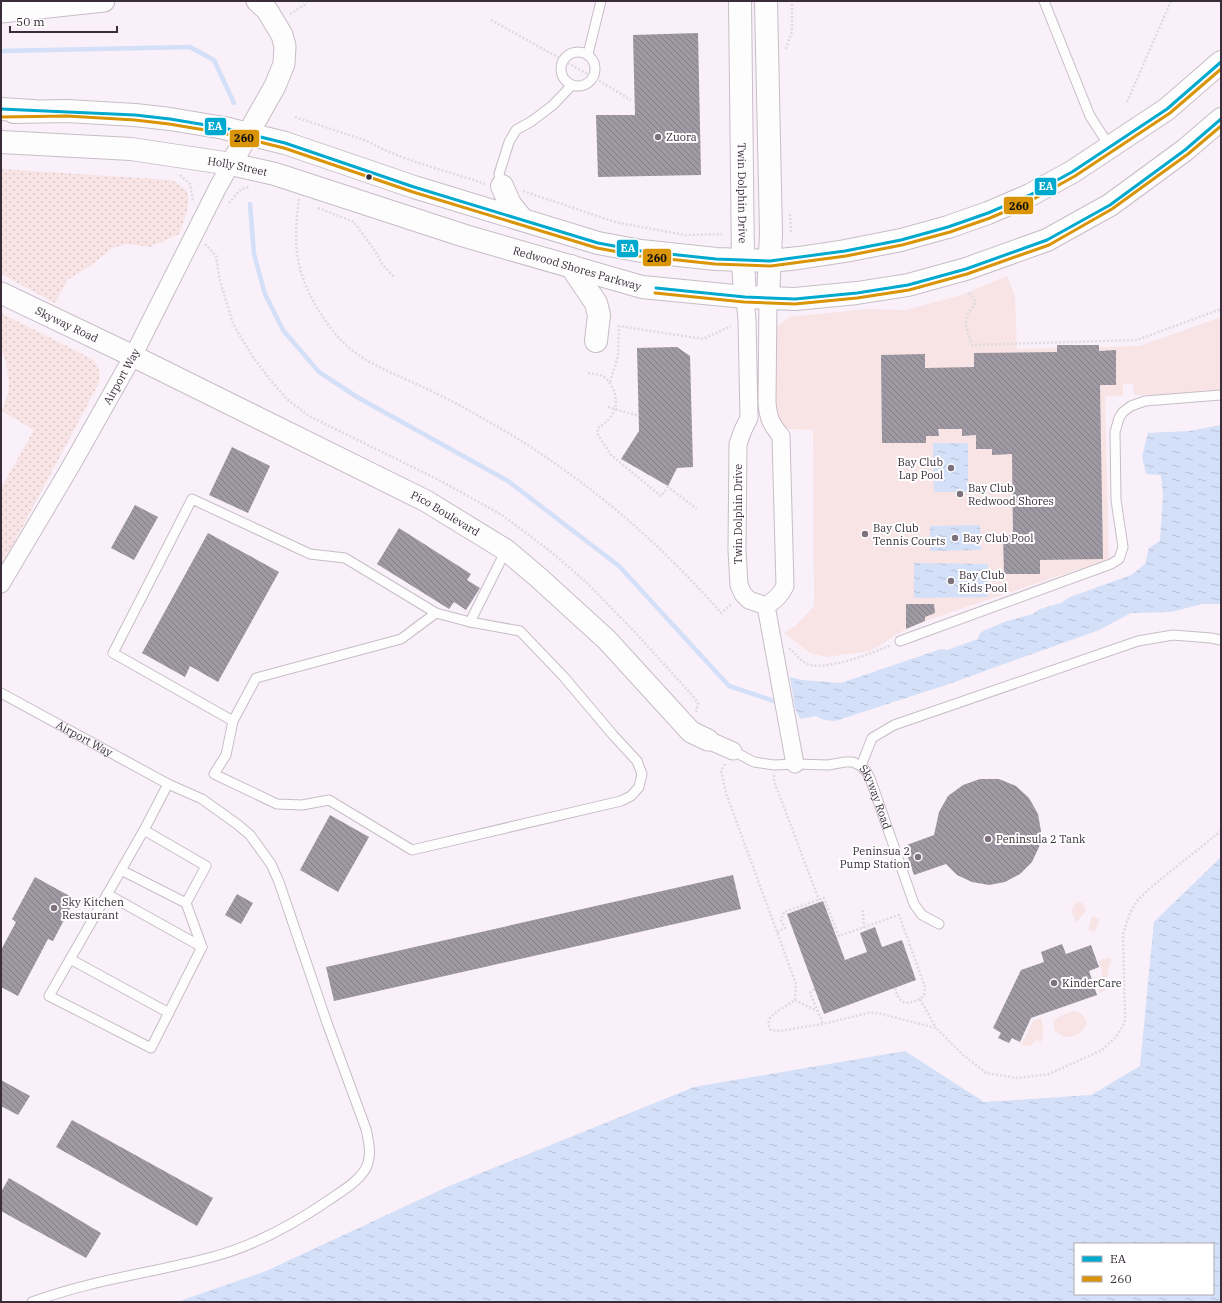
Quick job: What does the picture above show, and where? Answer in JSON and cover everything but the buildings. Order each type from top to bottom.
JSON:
[{"type":"main road","name":"Twin Dolphin Drive","points":[[740,1],[743,260],[745,298]]},
{"type":"main road","points":[[766,1],[771,234],[768,298]]},
{"type":"main road","points":[[1,111],[100,112],[135,115],[199,124],[285,143],[414,187],[598,242],[641,251],[716,259],[770,261],[845,251],[901,240],[948,227],[988,213],[1030,194],[1072,172],[1167,109],[1221,62]]},
{"type":"main road","name":"Redwood Shores Parkway","points":[[465,236],[642,286],[745,298],[803,298],[856,293],[908,285],[966,269],[1047,240],[1110,204],[1185,150],[1221,118]]},
{"type":"main road","name":"Holly Street","points":[[1,142],[131,149],[232,164],[274,174],[465,236]]},
{"type":"main road","points":[[504,187],[510,204],[522,219]]},
{"type":"main road","points":[[571,266],[596,303],[599,315],[596,341]]},
{"type":"street","points":[[1,12],[104,1]]},
{"type":"street","points":[[232,164],[275,86],[284,64],[285,46],[282,35],[267,10],[256,1]]},
{"type":"street","name":"Airport Way","points":[[1,584],[71,466],[133,356],[218,187],[232,164]]},
{"type":"street","name":"Skyway Road","points":[[1,293],[133,356]]},
{"type":"street","name":"Twin Dolphin Drive","points":[[743,594],[739,585],[736,550],[738,444],[743,430],[750,418],[745,298]]},
{"type":"street","points":[[766,606],[782,593],[785,586],[781,436],[772,426],[768,414],[767,402],[768,298]]},
{"type":"street","name":"Pico Boulevard","points":[[133,356],[426,501],[506,550],[607,640],[699,736]]},
{"type":"street","points":[[743,594],[749,600],[766,606]]},
{"type":"street","points":[[766,606],[796,764]]},
{"type":"street","name":"Skyway Road","points":[[699,736],[733,752]]},
{"type":"lane","points":[[588,54],[601,1]]},
{"type":"lane","points":[[1044,1],[1090,116],[1110,147]]},
{"type":"lane","points":[[576,51],[588,54],[595,64],[593,77],[588,83],[583,85],[572,85],[567,82],[561,73],[563,60],[570,53],[576,51]]},
{"type":"lane","points":[[504,187],[499,174],[509,142],[516,130],[532,121],[553,105],[572,85]]},
{"type":"lane","points":[[900,641],[1111,564],[1119,559],[1123,548],[1116,500],[1115,432],[1119,418],[1123,412],[1131,406],[1145,400],[1221,395]]},
{"type":"lane","points":[[233,721],[113,653],[192,499],[310,554],[345,558],[436,613],[470,622],[520,631],[564,677],[637,761],[642,774],[640,787],[631,796],[613,803],[412,850],[329,800],[302,805],[277,804],[214,774],[226,755],[233,721],[256,678],[401,639],[436,613]]},
{"type":"lane","points":[[470,622],[506,550]]},
{"type":"lane","points":[[861,766],[872,738],[894,725],[1138,641],[1173,636],[1221,640]]},
{"type":"lane","name":"Airport Way","points":[[1,693],[168,784],[202,799],[250,835],[270,864],[279,882],[370,1145],[366,1167],[360,1176],[350,1185],[321,1205],[282,1228],[246,1246],[213,1257],[93,1283],[52,1294],[32,1302]]},
{"type":"lane","name":"Skyway Road","points":[[733,752],[754,762],[828,765],[852,762],[861,766],[870,778],[914,904],[922,915],[938,924]]},
{"type":"lane","points":[[121,870],[186,903],[202,947],[151,1048],[49,996],[70,960],[107,894],[144,830],[168,784]]},
{"type":"lane","points":[[144,830],[206,866],[186,903]]},
{"type":"lane","points":[[107,894],[202,947]]},
{"type":"lane","points":[[70,960],[169,1013]]},
{"type":"path","points":[[276,24],[304,5],[307,1]]},
{"type":"path","points":[[1127,102],[1171,1]]},
{"type":"path","points":[[491,20],[593,77],[630,100]]},
{"type":"path","points":[[295,118],[367,141],[412,161],[504,187],[615,222],[685,235],[722,234]]},
{"type":"path","points":[[176,173],[181,175],[190,184],[194,207]]},
{"type":"path","points":[[227,206],[241,189],[252,186]]},
{"type":"path","points":[[303,199],[299,197],[296,219],[296,248],[300,271],[307,291],[324,320],[344,343],[360,356],[382,368],[446,398],[486,419],[564,468],[641,531],[680,568],[721,613],[743,594]]},
{"type":"path","points":[[316,206],[320,210],[354,222],[375,251],[382,264],[394,277]]},
{"type":"path","points":[[195,233],[216,256],[220,281],[234,324],[253,357],[288,400],[309,416],[440,480],[502,515],[550,551],[587,583],[632,629],[692,695],[698,703],[699,736]]},
{"type":"path","points":[[969,293],[974,299],[975,306],[967,315],[965,326],[972,345],[1137,340],[1221,309]]},
{"type":"path","points":[[610,382],[618,356],[619,326],[703,339],[734,324]]},
{"type":"path","points":[[588,373],[603,376],[610,382],[615,392],[617,403],[612,416],[607,422],[598,428],[597,433],[610,455],[661,496],[668,487],[697,510]]},
{"type":"path","points":[[608,407],[639,416]]},
{"type":"path","points":[[770,633],[805,663],[812,666],[825,666],[856,658],[900,641]]},
{"type":"path","points":[[733,752],[720,770],[726,793],[796,984],[795,1000]]},
{"type":"path","points":[[774,764],[774,781],[820,900]]},
{"type":"path","points":[[920,999],[936,1028],[963,1055],[986,1073],[1017,1078],[1049,1074],[1102,1050],[1116,1037],[1124,1024],[1123,934],[1130,913],[1137,901],[1150,888],[1221,831]]},
{"type":"path","points":[[777,932],[785,928],[781,920],[784,912],[803,907],[824,898],[839,936],[899,915],[925,987],[924,995],[920,999],[911,1003],[902,1002],[898,998],[895,988]]},
{"type":"path","points":[[863,910],[864,927],[867,930]]},
{"type":"path","points":[[814,989],[810,993],[823,1024]]},
{"type":"path","points":[[795,1000],[817,1011]]},
{"type":"path","points":[[795,1000],[769,1020],[768,1024],[771,1030],[779,1031],[823,1024],[868,1013],[878,1013],[936,1028]]},
{"type":"shaded area","points":[[1,169],[171,180],[183,187],[187,192],[187,210],[179,234],[150,247],[125,244],[111,249],[90,266],[67,280],[55,303],[1,274]]},
{"type":"shaded area","name":"Bay Club Redwood Shores","points":[[1007,276],[1015,296],[1017,349],[1140,346],[1221,317],[1221,391],[1195,394],[1134,395],[1133,384],[1123,384],[1123,396],[1105,396],[1109,559],[925,621],[906,629],[870,651],[826,657],[810,653],[784,633],[795,626],[814,606],[813,430],[788,429],[775,416],[772,331],[789,317],[868,309],[905,310],[959,296]]},
{"type":"shaded area","points":[[1,313],[92,359],[97,365],[100,374],[98,385],[3,563],[1,564],[1,488],[34,430],[2,411],[8,393],[9,384],[6,361],[1,350]]},
{"type":"shaded area","points":[[1077,902],[1083,904],[1086,911],[1076,923],[1071,910]]},
{"type":"shaded area","points":[[1092,916],[1100,919],[1095,932],[1088,930]]},
{"type":"shaded area","points":[[1110,957],[1111,962],[1108,969],[1106,990],[1100,993],[1096,981],[1102,975],[1102,971],[1098,961]]},
{"type":"shaded area","points":[[1073,1011],[1082,1014],[1087,1024],[1077,1035],[1064,1037],[1054,1030],[1054,1021],[1062,1015]]},
{"type":"shaded area","points":[[1041,1018],[1043,1033],[1041,1042],[1037,1040],[1034,1041],[1031,1046],[1021,1045],[1033,1021]]},
{"type":"water","points":[[1221,425],[1221,604],[1202,604],[1171,612],[1131,613],[1099,630],[946,685],[835,721],[824,720],[816,716],[800,719],[795,708],[790,677],[802,680],[841,683],[941,649],[947,650],[978,639],[980,633],[985,630],[1007,621],[1033,614],[1040,609],[1061,603],[1070,597],[1131,575],[1145,564],[1149,548],[1160,541],[1163,494],[1161,475],[1146,474],[1142,456],[1148,433],[1190,431]]},
{"type":"water","name":"Bay Club Lap Pool","points":[[933,443],[968,443],[968,492],[934,492]]},
{"type":"water","name":"Bay Club Pool","points":[[980,525],[981,550],[930,551],[930,526]]},
{"type":"water","name":"Bay Club Kids Pool","points":[[914,563],[988,564],[988,597],[914,598]]},
{"type":"water","points":[[1221,857],[1221,1302],[177,1302],[266,1271],[449,1186],[694,1087],[905,1051],[984,1102],[1091,1095],[1140,1066],[1154,922]]},
{"type":"waterway","points":[[1,51],[190,47],[214,60],[234,103]]},
{"type":"waterway","points":[[250,204],[254,254],[265,294],[283,330],[319,372],[357,397],[508,481],[619,566],[729,686],[780,703]]},
{"type":"transit line","name":"EA","points":[[1,109],[135,115],[224,128],[285,143],[414,187],[598,243],[641,251],[716,259],[770,261],[845,251],[901,240],[948,227],[988,213],[1030,195],[1072,172],[1167,109],[1221,62]]},
{"type":"transit line","name":"260","points":[[1,117],[67,116],[135,120],[223,133],[284,148],[413,192],[597,248],[640,256],[715,264],[771,266],[846,256],[902,245],[950,232],[990,218],[1032,200],[1075,176],[1170,113],[1221,69]]},
{"type":"transit line","name":"EA","points":[[656,288],[745,297],[795,299],[857,293],[908,285],[966,269],[1047,240],[1110,205],[1185,150],[1221,119]]},
{"type":"transit line","name":"260","points":[[655,293],[744,302],[795,304],[857,298],[909,290],[967,274],[1049,245],[1112,209],[1188,154],[1221,126]]},
{"type":"place","name":"Zuora","points":[[658,137]]},
{"type":"place","name":"Bay Club Lap Pool","points":[[951,468]]},
{"type":"place","name":"Bay Club Redwood Shores","points":[[960,494]]},
{"type":"place","name":"Bay Club Tennis Courts","points":[[865,534]]},
{"type":"place","name":"Bay Club Pool","points":[[955,538]]},
{"type":"place","name":"Bay Club Kids Pool","points":[[951,581]]},
{"type":"place","name":"Peninsula 2 Tank","points":[[988,839]]},
{"type":"place","name":"Peninsua 2 Pump Station","points":[[918,857]]},
{"type":"place","name":"Sky Kitchen Restaurant","points":[[54,908]]},
{"type":"place","name":"KinderCare","points":[[1054,983]]}]
